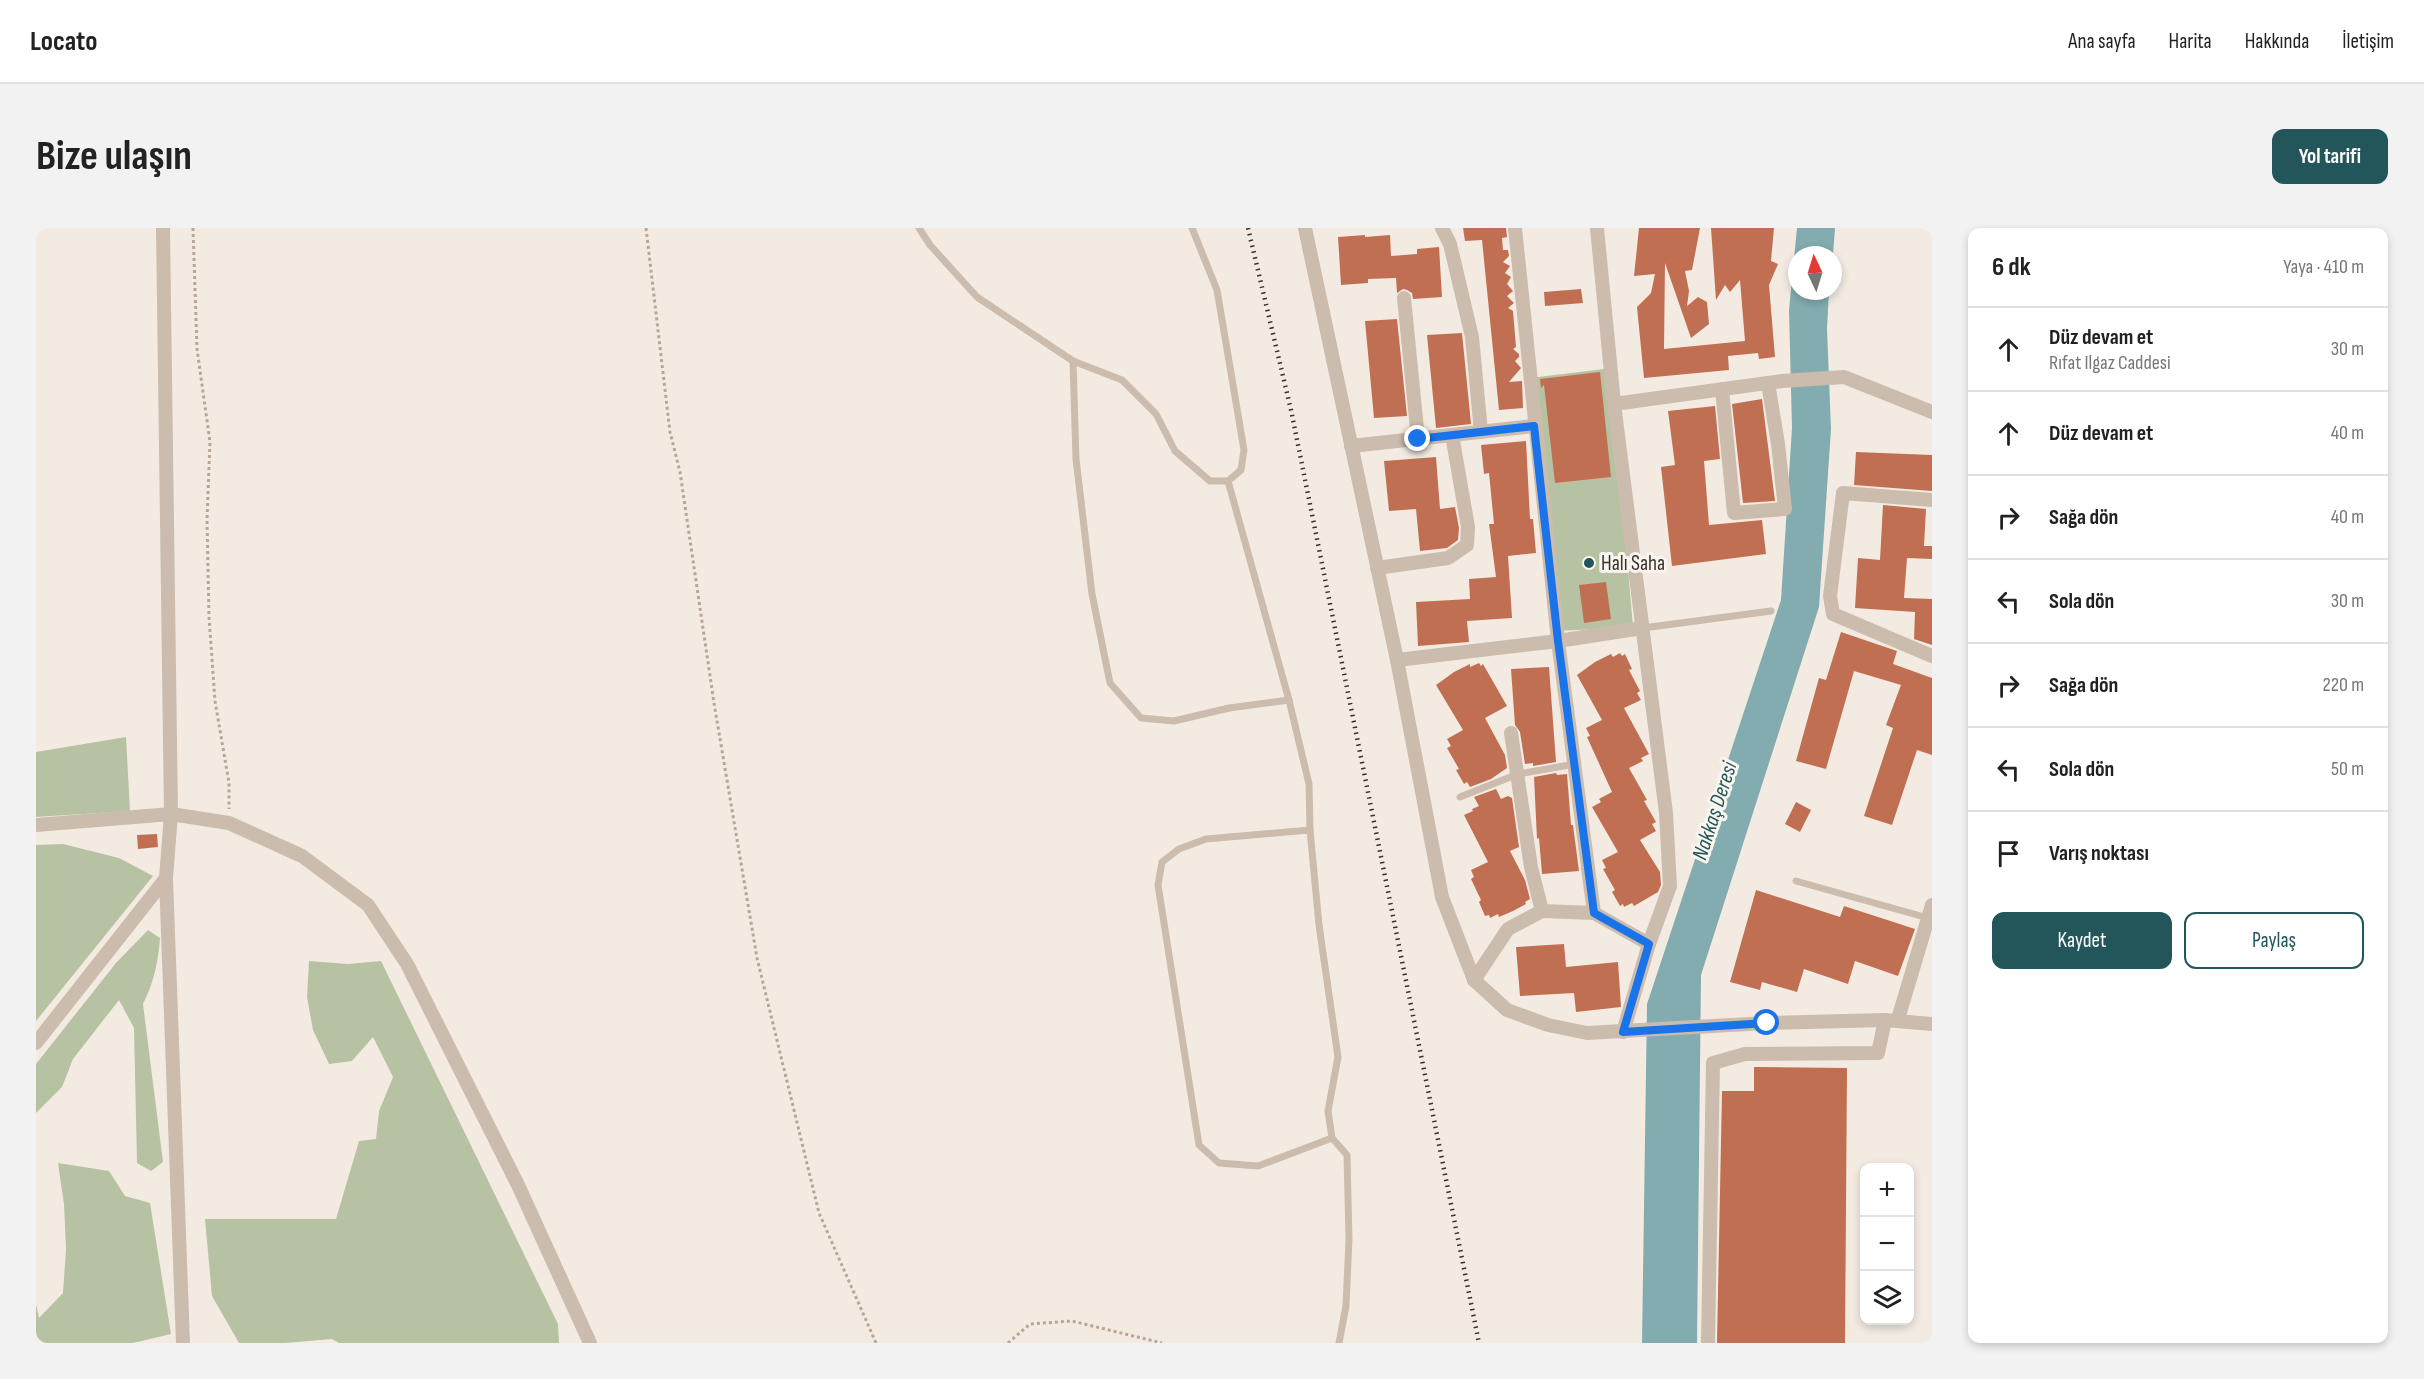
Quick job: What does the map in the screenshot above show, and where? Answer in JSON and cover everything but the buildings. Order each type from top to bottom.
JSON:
[{"type":"street","points":[[163,228],[171,814],[166,878],[183,1343]]},
{"type":"street","points":[[1305,228],[1396,660],[1442,897],[1474,980],[1507,1010],[1548,1025],[1587,1033],[1891,1019],[1932,1024]]},
{"type":"street","points":[[1442,228],[1450,244],[1472,337],[1481,432]]},
{"type":"street","points":[[1515,228],[1558,641],[1594,913]]},
{"type":"street","points":[[1597,228],[1614,404],[1666,813],[1670,886],[1649,944],[1623,1032]]},
{"type":"street","points":[[1404,298],[1418,439]]},
{"type":"street","points":[[1614,404],[1775,382],[1844,376],[1932,412]]},
{"type":"street","points":[[1722,389],[1734,513],[1785,509],[1775,382]]},
{"type":"street","points":[[1351,446],[1534,426]]},
{"type":"street","points":[[1377,568],[1448,558],[1467,545],[1468,527],[1452,435]]},
{"type":"street","points":[[1932,500],[1843,493],[1830,596],[1833,614],[1932,656]]},
{"type":"street","points":[[1396,660],[1558,641],[1642,628]]},
{"type":"street","points":[[1511,733],[1531,867],[1542,911]]},
{"type":"street","points":[[36,825],[171,814],[229,823],[302,856],[368,905],[412,974],[518,1185],[590,1343]]},
{"type":"street","points":[[36,1042],[166,878]]},
{"type":"street","points":[[1474,980],[1508,928],[1542,911],[1594,913],[1649,944]]},
{"type":"street","points":[[1708,1343],[1713,1063],[1745,1054],[1878,1053],[1930,911]]},
{"type":"lane","points":[[919,228],[930,245],[977,297],[1073,361],[1122,380],[1155,414],[1175,451],[1210,481],[1228,481],[1241,470],[1244,450],[1217,290],[1192,228]]},
{"type":"lane","points":[[1073,361],[1077,471],[1092,594],[1110,683],[1141,718],[1174,721],[1229,708],[1289,700]]},
{"type":"lane","points":[[1228,481],[1289,700],[1309,784],[1310,830],[1319,925],[1338,1057],[1328,1112],[1332,1138],[1347,1155],[1349,1239],[1347,1295],[1339,1343]]},
{"type":"lane","points":[[1642,628],[1771,611]]},
{"type":"lane","points":[[1460,797],[1518,774],[1575,764]]},
{"type":"lane","points":[[1310,830],[1206,839],[1179,849],[1162,862],[1158,885],[1199,1145],[1219,1163],[1258,1166],[1332,1138]]},
{"type":"lane","points":[[1796,881],[1930,911]]},
{"type":"path","points":[[194,228],[197,349],[210,442],[207,519],[209,616],[215,701],[229,783],[229,823]]},
{"type":"path","points":[[646,228],[670,432],[680,472],[714,703],[757,958],[819,1213],[876,1343]]},
{"type":"path","points":[[1008,1343],[1030,1324],[1072,1321],[1162,1343]]},
{"type":"green space","name":"Halı Saha","points":[[1604,369],[1622,500],[1633,627],[1557,631],[1530,378]]},
{"type":"green space","points":[[126,737],[130,811],[36,817],[36,752]]},
{"type":"green space","points":[[63,844],[119,858],[153,876],[36,1021],[36,845]]},
{"type":"green space","points":[[148,930],[160,938],[155,972],[143,1004],[163,1162],[151,1171],[137,1163],[134,1028],[119,1000],[73,1059],[62,1087],[36,1113],[36,1064],[116,963]]},
{"type":"green space","points":[[309,961],[348,964],[381,961],[558,1324],[559,1343],[339,1343],[332,1339],[285,1343],[239,1343],[212,1296],[205,1219],[336,1219],[359,1141],[376,1139],[379,1111],[393,1077],[373,1037],[352,1061],[329,1064],[313,1030],[307,997]]},
{"type":"green space","points":[[58,1163],[109,1171],[125,1196],[150,1203],[171,1334],[133,1343],[36,1343],[36,1304],[39,1318],[63,1293],[66,1249],[64,1204]]},
{"type":"water","points":[[1797,228],[1835,228],[1834,246],[1795,246]]},
{"type":"water","name":"Nakkaş Deresi","points":[[1790,300],[1829,300],[1827,329],[1831,429],[1819,607],[1701,975],[1697,1343],[1642,1343],[1647,1004],[1781,600],[1792,428]]},
{"type":"railway","points":[[1248,228],[1291,410],[1479,1343]]},
{"type":"place","name":"Halı Saha","points":[[1589,563]]},
{"type":"route","points":[[1418,439],[1534,426],[1558,641],[1594,913],[1649,944],[1623,1032],[1767,1023]]}]
